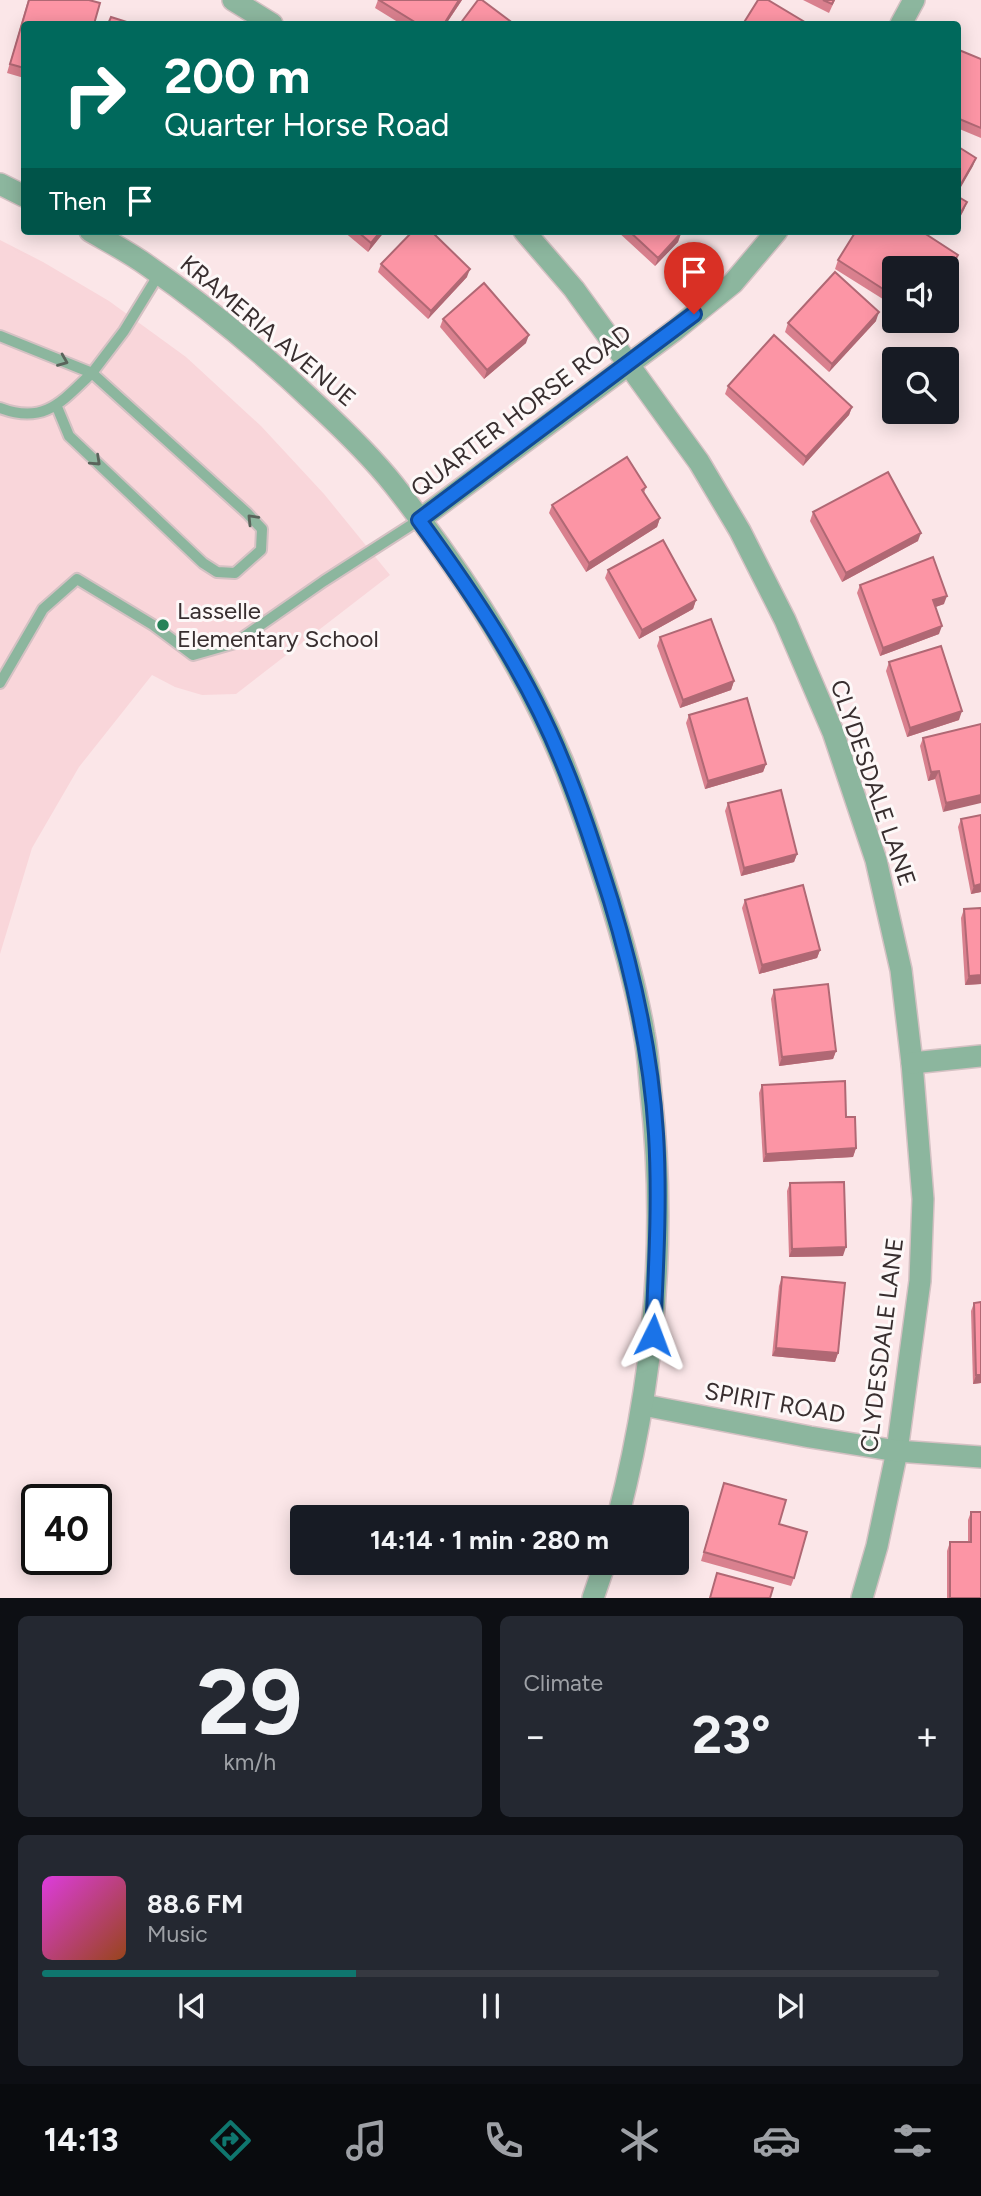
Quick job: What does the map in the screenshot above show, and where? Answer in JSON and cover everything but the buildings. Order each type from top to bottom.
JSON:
[{"type":"street","points":[[233,0],[267,21]]},
{"type":"street","points":[[903,21],[914,0]]},
{"type":"street","points":[[0,184],[21,194]]},
{"type":"street","name":"KRAMERIA AVENUE","points":[[97,235],[146,264],[208,310],[319,406],[393,483],[451,562],[490,622],[524,682],[556,748],[593,844],[627,954],[645,1035],[656,1134],[658,1229],[653,1335],[643,1405],[621,1505]]},
{"type":"street","name":"CLYDESDALE LANE","points":[[527,235],[574,289],[699,461],[740,531],[785,620],[833,732],[876,860],[901,970],[923,1199],[920,1281],[897,1451],[877,1546],[862,1598]]},
{"type":"street","name":"QUARTER HORSE ROAD","points":[[419,520],[733,283],[774,235]]},
{"type":"street","points":[[912,1063],[981,1056]]},
{"type":"street","name":"SPIRIT ROAD","points":[[643,1405],[897,1451],[981,1457]]},
{"type":"street","points":[[593,1598],[601,1575]]},
{"type":"lane","points":[[0,408],[31,415],[57,407],[92,373],[124,331],[159,274]]},
{"type":"lane","points":[[0,335],[92,373],[247,513],[262,529],[261,550],[234,573],[217,572],[203,563],[69,436],[57,407]]},
{"type":"lane","points":[[0,683],[43,609],[77,579],[153,625],[193,655],[235,643],[419,520]]},
{"type":"shaded area","name":"Lasselle Elementary School","points":[[0,240],[109,301],[186,357],[261,426],[324,494],[390,575],[236,694],[202,695],[175,687],[152,675],[79,767],[32,848],[0,954]]},
{"type":"place","name":"Lasselle Elementary School","points":[[163,625]]},
{"type":"route","points":[[653,1335],[658,1229],[656,1134],[645,1035],[627,954],[593,844],[562,759],[524,682],[490,622],[451,562],[419,520],[694,314]]}]
